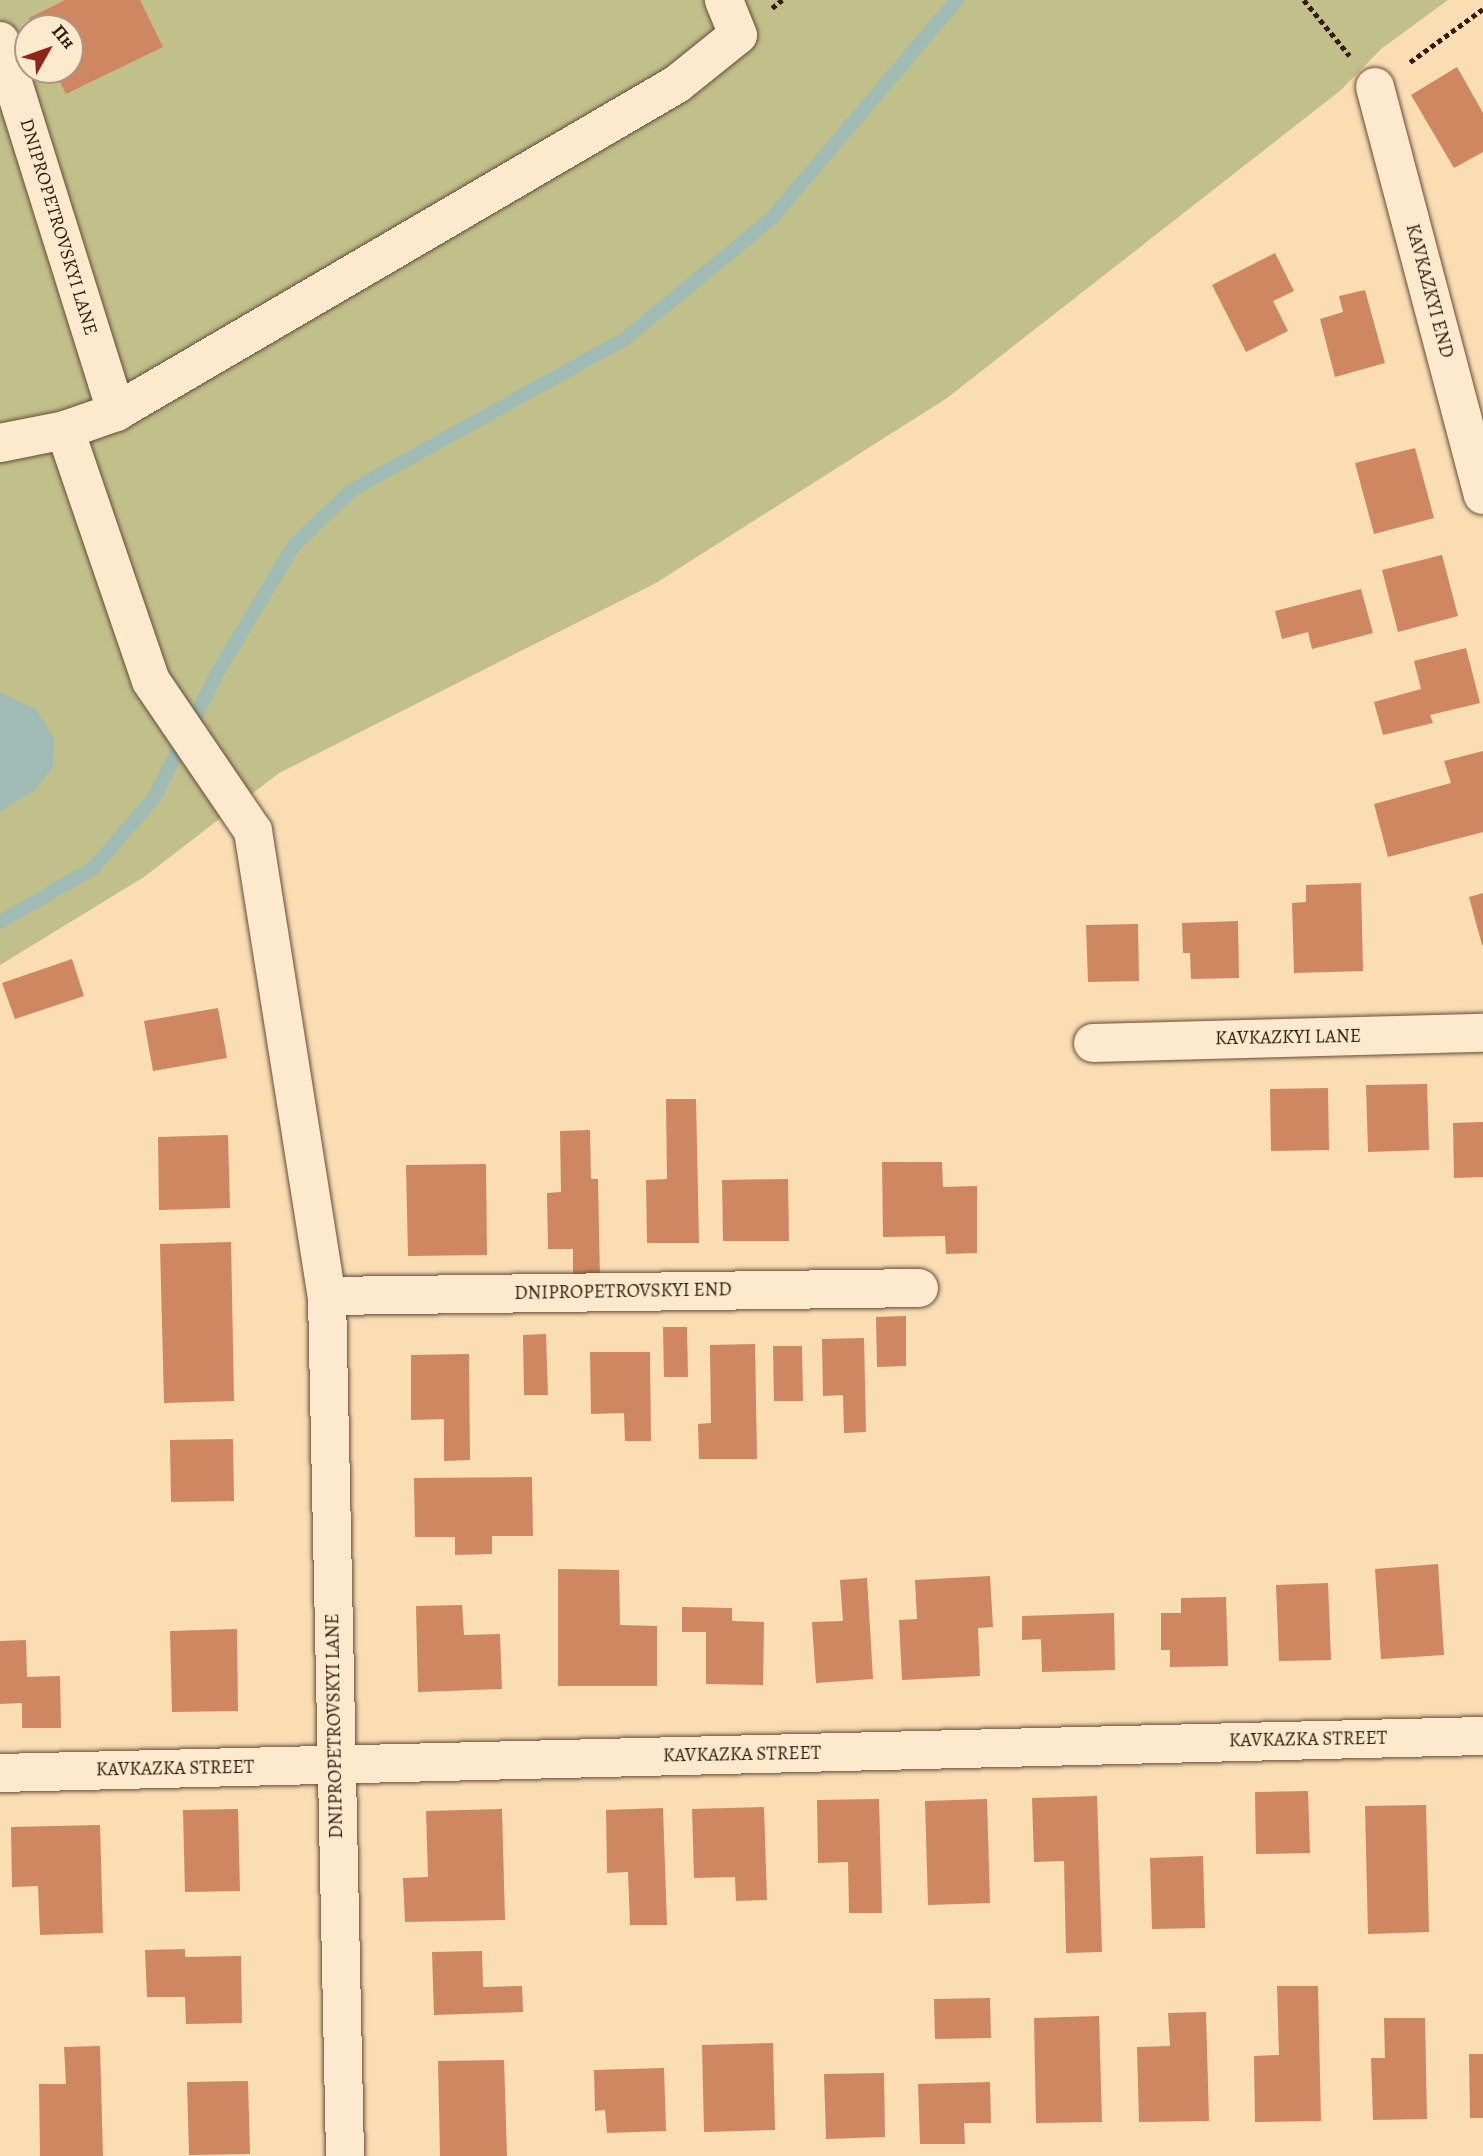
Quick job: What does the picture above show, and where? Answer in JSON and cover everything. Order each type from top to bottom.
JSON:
[{"type":"street","points":[[0,443],[65,429],[116,412],[677,84],[738,35],[724,0]]},
{"type":"street","name":"DNIPROPETROVSKYI LANE","points":[[0,41],[116,412]]},
{"type":"street","name":"KAVKAZKYI END","points":[[1375,87],[1483,495]]},
{"type":"street","name":"DNIPROPETROVSKYI LANE","points":[[65,429],[151,681],[253,831],[327,1296],[345,2156]]},
{"type":"street","name":"KAVKAZKYI LANE","points":[[1093,1043],[1483,1033]]},
{"type":"street","name":"DNIPROPETROVSKYI END","points":[[327,1296],[919,1288]]},
{"type":"street","name":"KAVKAZKA STREET","points":[[0,1773],[1483,1736]]},
{"type":"path","points":[[1304,0],[1375,87],[1483,9]]},
{"type":"shaded area","points":[[0,0],[1448,0],[1381,49],[1341,90],[947,398],[656,583],[279,773],[144,877],[0,965]]},
{"type":"water","points":[[0,692],[36,709],[54,738],[53,767],[34,791],[0,812]]},
{"type":"building","points":[[65,0],[140,0],[163,47],[66,94],[61,84],[84,84],[84,14],[37,14]]},
{"type":"building","points":[[1457,67],[1483,113],[1483,152],[1454,168],[1411,95]]},
{"type":"building","points":[[1275,253],[1294,291],[1273,301],[1288,331],[1246,352],[1212,285]]},
{"type":"building","points":[[1365,290],[1385,363],[1335,377],[1320,319],[1343,312],[1339,296]]},
{"type":"building","points":[[1415,448],[1434,518],[1374,534],[1355,463]]},
{"type":"building","points":[[1442,555],[1458,616],[1398,632],[1382,570]]},
{"type":"building","points":[[1361,589],[1373,633],[1312,649],[1308,632],[1282,639],[1275,611]]},
{"type":"building","points":[[1466,648],[1480,703],[1430,715],[1433,723],[1383,735],[1374,702],[1421,689],[1414,661]]},
{"type":"building","points":[[1483,751],[1483,832],[1388,857],[1374,804],[1451,783],[1444,761]]},
{"type":"building","points":[[1361,883],[1363,971],[1294,973],[1292,903],[1306,902],[1306,885]]},
{"type":"building","points":[[1483,893],[1483,945],[1482,945],[1469,897]]},
{"type":"building","points":[[1238,921],[1239,978],[1191,979],[1190,953],[1183,953],[1182,923]]},
{"type":"building","points":[[1138,924],[1139,981],[1088,982],[1086,925]]},
{"type":"building","points":[[72,959],[84,996],[15,1019],[2,983]]},
{"type":"building","points":[[218,1008],[227,1058],[153,1071],[144,1021]]},
{"type":"building","points":[[1427,1084],[1429,1150],[1368,1152],[1366,1085]]},
{"type":"building","points":[[1328,1088],[1329,1150],[1271,1151],[1270,1089]]},
{"type":"building","points":[[666,1099],[696,1099],[699,1243],[647,1243],[646,1180],[667,1179]]},
{"type":"building","points":[[1483,1122],[1483,1177],[1454,1178],[1453,1123]]},
{"type":"building","points":[[590,1130],[591,1179],[598,1179],[600,1280],[573,1280],[573,1249],[548,1249],[547,1193],[561,1192],[560,1131]]},
{"type":"building","points":[[228,1135],[230,1208],[159,1210],[158,1137]]},
{"type":"building","points":[[882,1162],[942,1162],[943,1187],[977,1186],[977,1253],[946,1254],[945,1236],[883,1237]]},
{"type":"building","points":[[486,1164],[487,1255],[408,1256],[406,1165]]},
{"type":"building","points":[[788,1179],[789,1241],[723,1241],[722,1180]]},
{"type":"building","points":[[231,1242],[234,1401],[164,1403],[160,1244]]},
{"type":"building","points":[[906,1316],[906,1366],[877,1367],[876,1317]]},
{"type":"building","points":[[663,1327],[687,1327],[688,1377],[664,1377]]},
{"type":"building","points":[[546,1334],[548,1395],[524,1395],[523,1335]]},
{"type":"building","points":[[864,1338],[866,1432],[844,1433],[843,1395],[823,1396],[822,1339]]},
{"type":"building","points":[[755,1344],[757,1459],[699,1459],[698,1424],[711,1423],[710,1345]]},
{"type":"building","points":[[773,1346],[802,1346],[803,1401],[774,1401]]},
{"type":"building","points":[[590,1352],[650,1352],[651,1441],[625,1441],[624,1413],[591,1414]]},
{"type":"building","points":[[469,1354],[470,1460],[444,1461],[444,1419],[411,1420],[411,1355]]},
{"type":"building","points":[[233,1439],[234,1501],[171,1502],[170,1440]]},
{"type":"building","points":[[532,1477],[533,1536],[492,1536],[492,1554],[455,1555],[455,1537],[415,1537],[414,1478]]},
{"type":"building","points":[[1438,1564],[1444,1655],[1381,1659],[1375,1569]]},
{"type":"building","points":[[558,1569],[619,1570],[620,1625],[657,1626],[657,1686],[558,1686]]},
{"type":"building","points":[[990,1576],[993,1627],[978,1628],[980,1676],[902,1680],[899,1620],[917,1619],[915,1580]]},
{"type":"building","points":[[867,1578],[873,1679],[816,1683],[812,1622],[843,1621],[840,1580]]},
{"type":"building","points":[[1328,1583],[1331,1660],[1279,1661],[1276,1585]]},
{"type":"building","points":[[1226,1597],[1228,1666],[1170,1667],[1170,1650],[1161,1650],[1161,1613],[1181,1613],[1181,1598]]},
{"type":"building","points":[[462,1605],[464,1635],[500,1634],[502,1689],[418,1692],[416,1606]]},
{"type":"building","points":[[682,1607],[732,1608],[732,1621],[764,1622],[763,1685],[706,1684],[706,1632],[682,1632]]},
{"type":"building","points":[[1114,1613],[1115,1670],[1042,1672],[1041,1639],[1022,1640],[1022,1616]]},
{"type":"building","points":[[237,1629],[238,1711],[172,1712],[170,1631]]},
{"type":"building","points":[[26,1640],[27,1677],[60,1676],[61,1728],[22,1728],[22,1703],[0,1704],[0,1641]]},
{"type":"building","points":[[1308,1791],[1310,1853],[1256,1854],[1255,1792]]},
{"type":"building","points":[[1097,1796],[1102,1952],[1066,1953],[1064,1861],[1034,1862],[1032,1798]]},
{"type":"building","points":[[879,1799],[882,1913],[849,1913],[848,1862],[818,1863],[817,1800]]},
{"type":"building","points":[[987,1799],[990,1903],[928,1905],[925,1801]]},
{"type":"building","points":[[1426,1805],[1429,1932],[1368,1934],[1365,1806]]},
{"type":"building","points":[[764,1807],[767,1900],[736,1901],[735,1877],[694,1878],[692,1809]]},
{"type":"building","points":[[663,1808],[667,1925],[630,1925],[628,1872],[607,1873],[606,1810]]},
{"type":"building","points":[[238,1809],[240,1891],[185,1892],[183,1810]]},
{"type":"building","points":[[502,1809],[505,1920],[405,1922],[403,1878],[428,1877],[426,1811]]},
{"type":"building","points":[[100,1825],[103,1933],[40,1935],[38,1886],[12,1887],[11,1827]]},
{"type":"building","points":[[1203,1856],[1205,1928],[1152,1929],[1150,1858]]},
{"type":"building","points":[[185,1949],[185,1957],[241,1956],[242,2023],[186,2024],[185,1997],[147,1997],[145,1950]]},
{"type":"building","points":[[482,1951],[483,1987],[522,1986],[523,2012],[434,2015],[432,1952]]},
{"type":"building","points":[[1277,1986],[1318,1986],[1321,2121],[1255,2122],[1254,2056],[1279,2055]]},
{"type":"building","points":[[990,1998],[991,2038],[935,2039],[934,1999]]},
{"type":"building","points":[[1206,2012],[1209,2121],[1139,2122],[1137,2047],[1170,2046],[1168,2013]]},
{"type":"building","points":[[1099,2016],[1102,2122],[1036,2123],[1034,2018]]},
{"type":"building","points":[[1384,2018],[1425,2018],[1427,2119],[1373,2120],[1371,2058],[1385,2058]]},
{"type":"building","points":[[773,2043],[775,2130],[704,2132],[702,2045]]},
{"type":"building","points":[[100,2046],[103,2156],[40,2156],[39,2084],[66,2084],[64,2047]]},
{"type":"building","points":[[1469,2054],[1483,2054],[1483,2118],[1470,2118]]},
{"type":"building","points":[[504,2060],[507,2156],[440,2156],[438,2061]]},
{"type":"building","points":[[664,2068],[666,2131],[607,2133],[605,2110],[595,2111],[594,2070]]},
{"type":"building","points":[[884,2073],[885,2137],[826,2139],[824,2074]]},
{"type":"building","points":[[248,2081],[250,2154],[189,2155],[187,2082]]},
{"type":"building","points":[[990,2082],[991,2123],[964,2123],[965,2144],[920,2144],[918,2084]]},
{"type":"waterway","points":[[0,922],[93,868],[154,798],[216,675],[294,545],[352,490],[626,338],[771,219],[957,0]]}]
